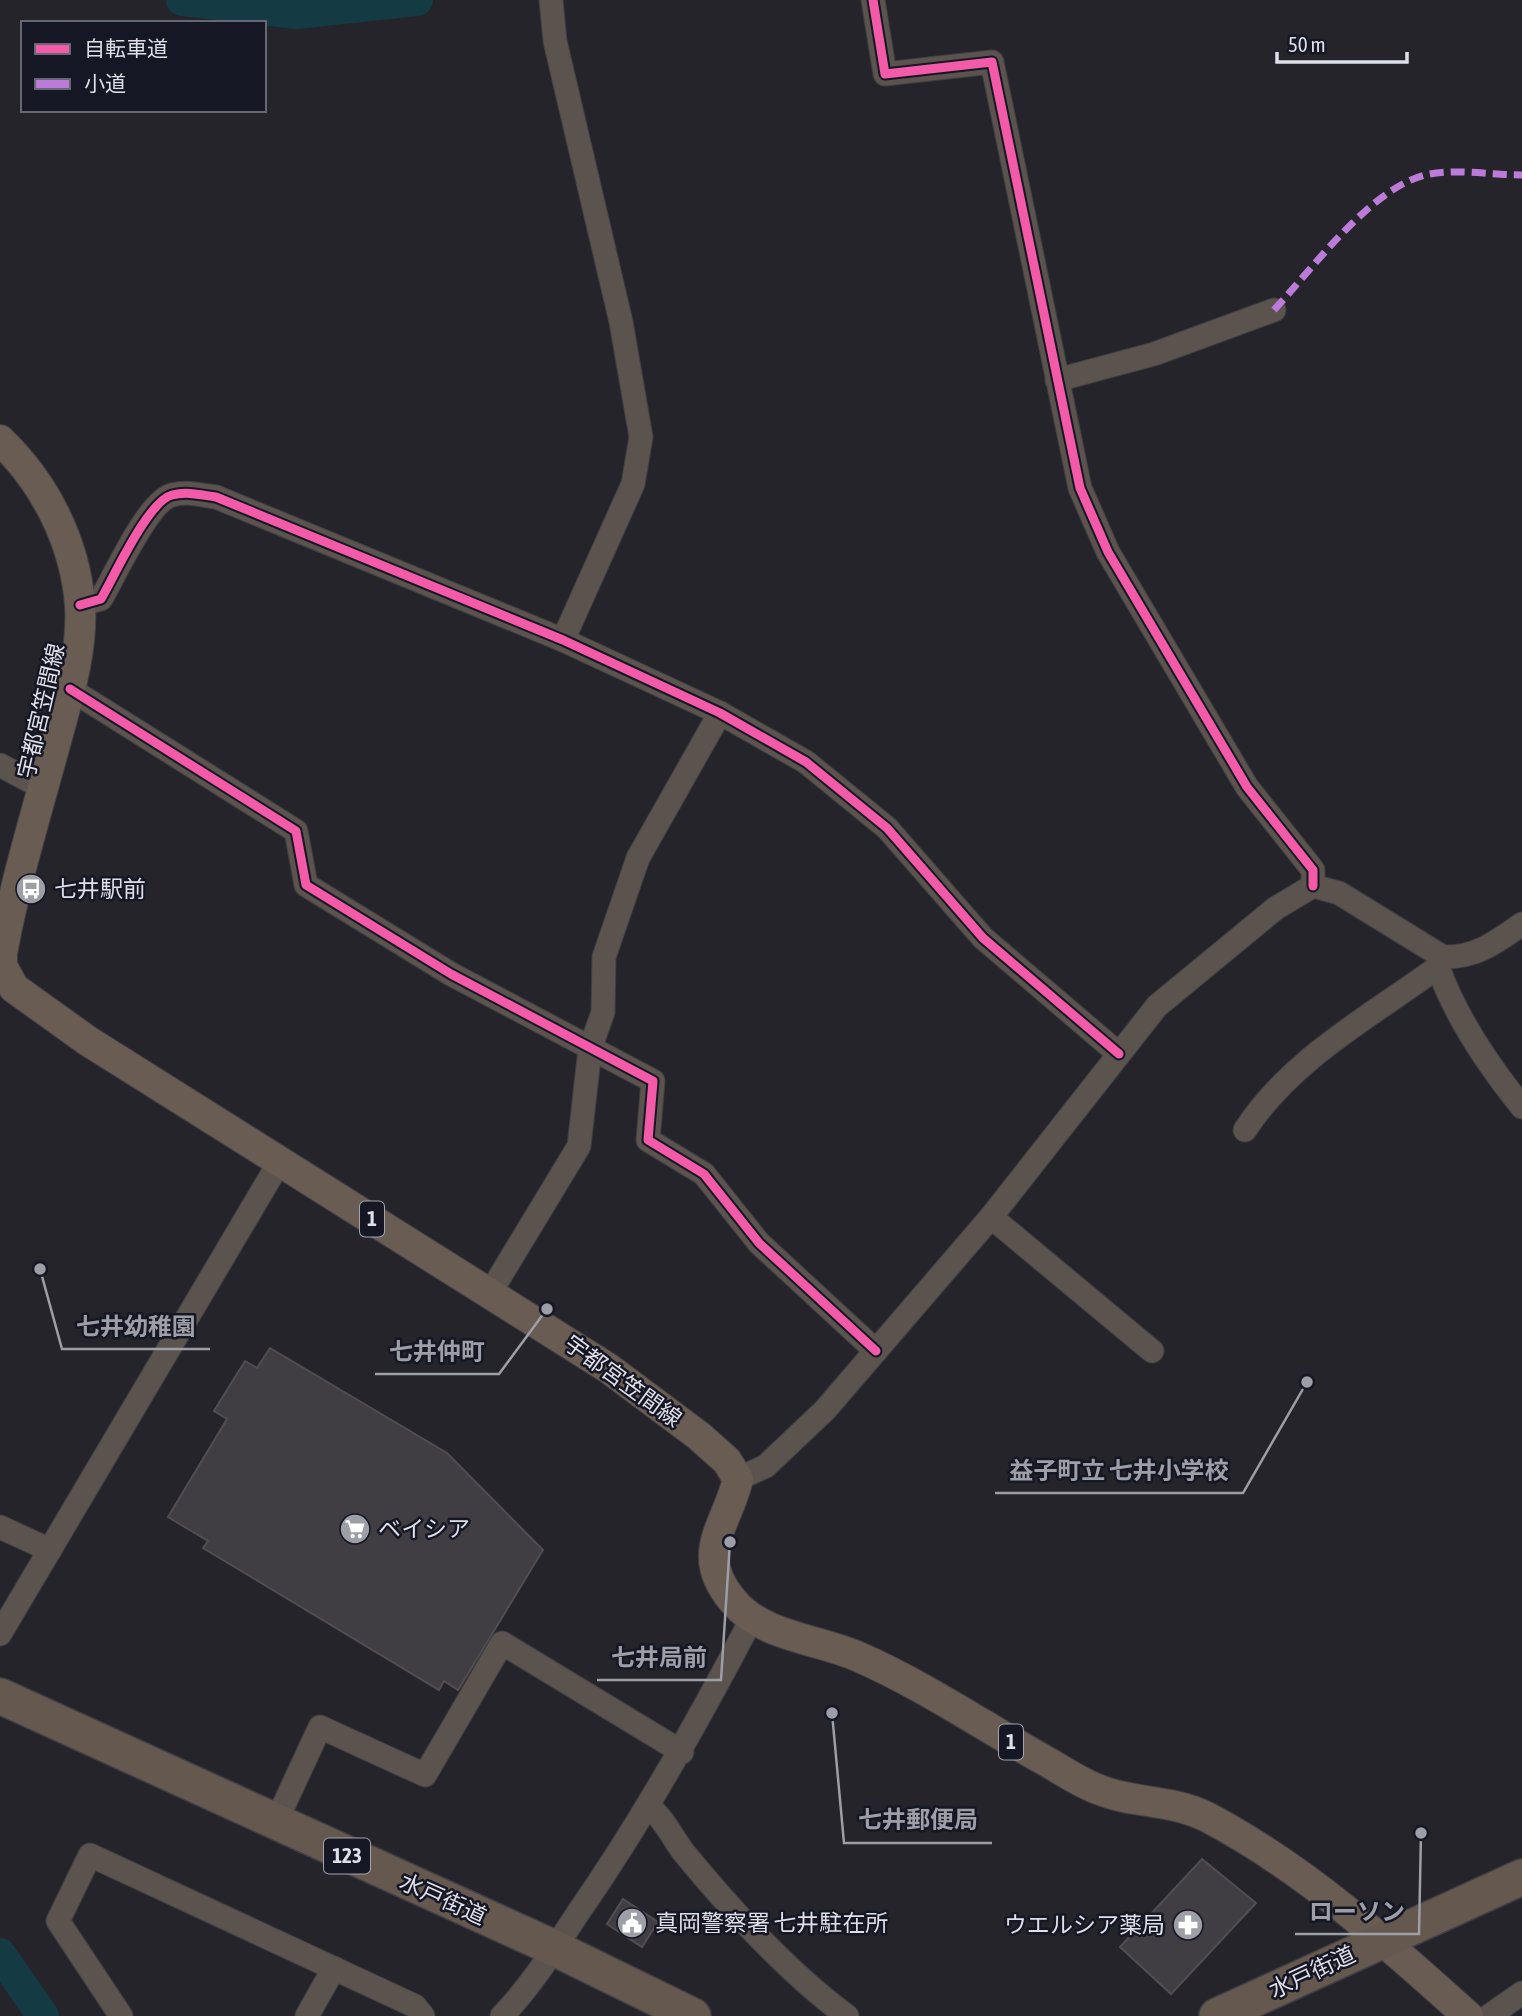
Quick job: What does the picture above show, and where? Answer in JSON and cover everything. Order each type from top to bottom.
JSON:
[{"type":"highway","name":"水戸街道","points":[[0,1696],[275,1824],[554,1948],[694,2016]]},
{"type":"highway","name":"水戸街道","points":[[1217,2016],[1522,1877]]},
{"type":"main road","name":"宇都宮笠間線","points":[[0,440],[23,465],[59,521],[75,574],[80,605],[79,634],[70,689],[5,935],[1,967],[14,988],[88,1041],[608,1368],[699,1436],[727,1461],[738,1479]]},
{"type":"main road","name":"1","points":[[738,1479],[718,1528],[714,1549],[715,1569],[734,1604],[752,1618],[873,1663],[1098,1790],[1177,1805],[1205,1816],[1312,1885],[1383,1939],[1468,2016]]},
{"type":"street","points":[[551,0],[555,41],[621,322],[641,438],[633,484],[563,640]]},
{"type":"street","points":[[873,0],[885,74],[992,62],[1080,488],[1108,552],[1247,787],[1313,870],[1313,886]]},
{"type":"street","points":[[1057,380],[1154,354],[1274,310]]},
{"type":"street","points":[[80,605],[101,599],[151,512],[169,495],[190,493],[216,497],[563,640],[720,713],[806,762],[887,828],[983,938],[1119,1054]]},
{"type":"street","points":[[70,689],[296,831],[306,885],[451,974],[653,1081],[648,1140],[704,1174],[759,1243],[876,1351]]},
{"type":"street","points":[[490,1293],[579,1146],[590,1049],[603,1012],[604,957],[638,858],[720,713]]},
{"type":"street","points":[[0,765],[43,788]]},
{"type":"street","points":[[738,1479],[756,1472],[785,1451],[876,1351],[991,1217],[1157,1006],[1276,908],[1313,886],[1339,892],[1440,962],[1461,1019],[1522,1107]]},
{"type":"street","points":[[1245,1130],[1263,1102],[1290,1074],[1440,962],[1485,950],[1522,924]]},
{"type":"street","points":[[0,1634],[280,1161]]},
{"type":"street","points":[[991,1217],[1152,1351]]},
{"type":"street","points":[[0,1527],[50,1550]]},
{"type":"street","points":[[502,2016],[554,1948],[649,1807],[682,1752],[752,1618]]},
{"type":"street","points":[[275,1824],[320,1727],[425,1775],[502,1643],[682,1752]]},
{"type":"street","points":[[649,1807],[685,1854],[758,1935],[795,1973],[847,2016]]},
{"type":"street","points":[[121,2016],[58,1921],[90,1855],[415,2006],[423,2016]]},
{"type":"street","points":[[307,2016],[334,1968]]},
{"type":"street","points":[[1489,2016],[1522,1993]]},
{"type":"building","name":"ベイシア","points":[[270,1348],[447,1453],[543,1550],[458,1690],[444,1681],[439,1690],[203,1548],[208,1541],[168,1517],[227,1419],[214,1411],[245,1361],[257,1368]]},
{"type":"building","name":"ウエルシア薬局","points":[[1202,1859],[1256,1903],[1171,1994],[1120,1947]]},
{"type":"building","name":"真岡警察署 七井駐在所","points":[[623,1899],[658,1922],[642,1947],[607,1924]]},
{"type":"waterway","points":[[182,0],[296,13],[417,0]]},
{"type":"waterway","points":[[0,1954],[43,2016]]},
{"type":"marked path","points":[[1274,310],[1363,213],[1404,183],[1425,175],[1448,172],[1522,175]]},
{"type":"cycle path","points":[[873,0],[885,74],[992,62],[1080,488],[1108,552],[1247,787],[1313,870],[1313,886]]},
{"type":"cycle path","points":[[80,605],[101,599],[142,525],[163,500],[172,495],[189,493],[216,497],[563,640],[720,713],[806,762],[887,828],[983,938],[1119,1054]]},
{"type":"cycle path","points":[[70,689],[296,831],[306,885],[451,974],[653,1081],[648,1140],[704,1174],[759,1243],[876,1351]]},
{"type":"place","name":"七井駅前","points":[[31,889]]},
{"type":"place","name":"七井幼稚園","points":[[40,1269]]},
{"type":"place","name":"七井仲町","points":[[547,1309]]},
{"type":"place","name":"益子町立 七井小学校","points":[[1307,1382]]},
{"type":"place","name":"ベイシア","points":[[355,1529]]},
{"type":"place","name":"七井局前","points":[[730,1542]]},
{"type":"place","name":"七井郵便局","points":[[832,1713]]},
{"type":"place","name":"ローソン","points":[[1421,1833]]},
{"type":"place","name":"真岡警察署 七井駐在所","points":[[632,1923]]},
{"type":"place","name":"ウエルシア薬局","points":[[1188,1925]]}]
